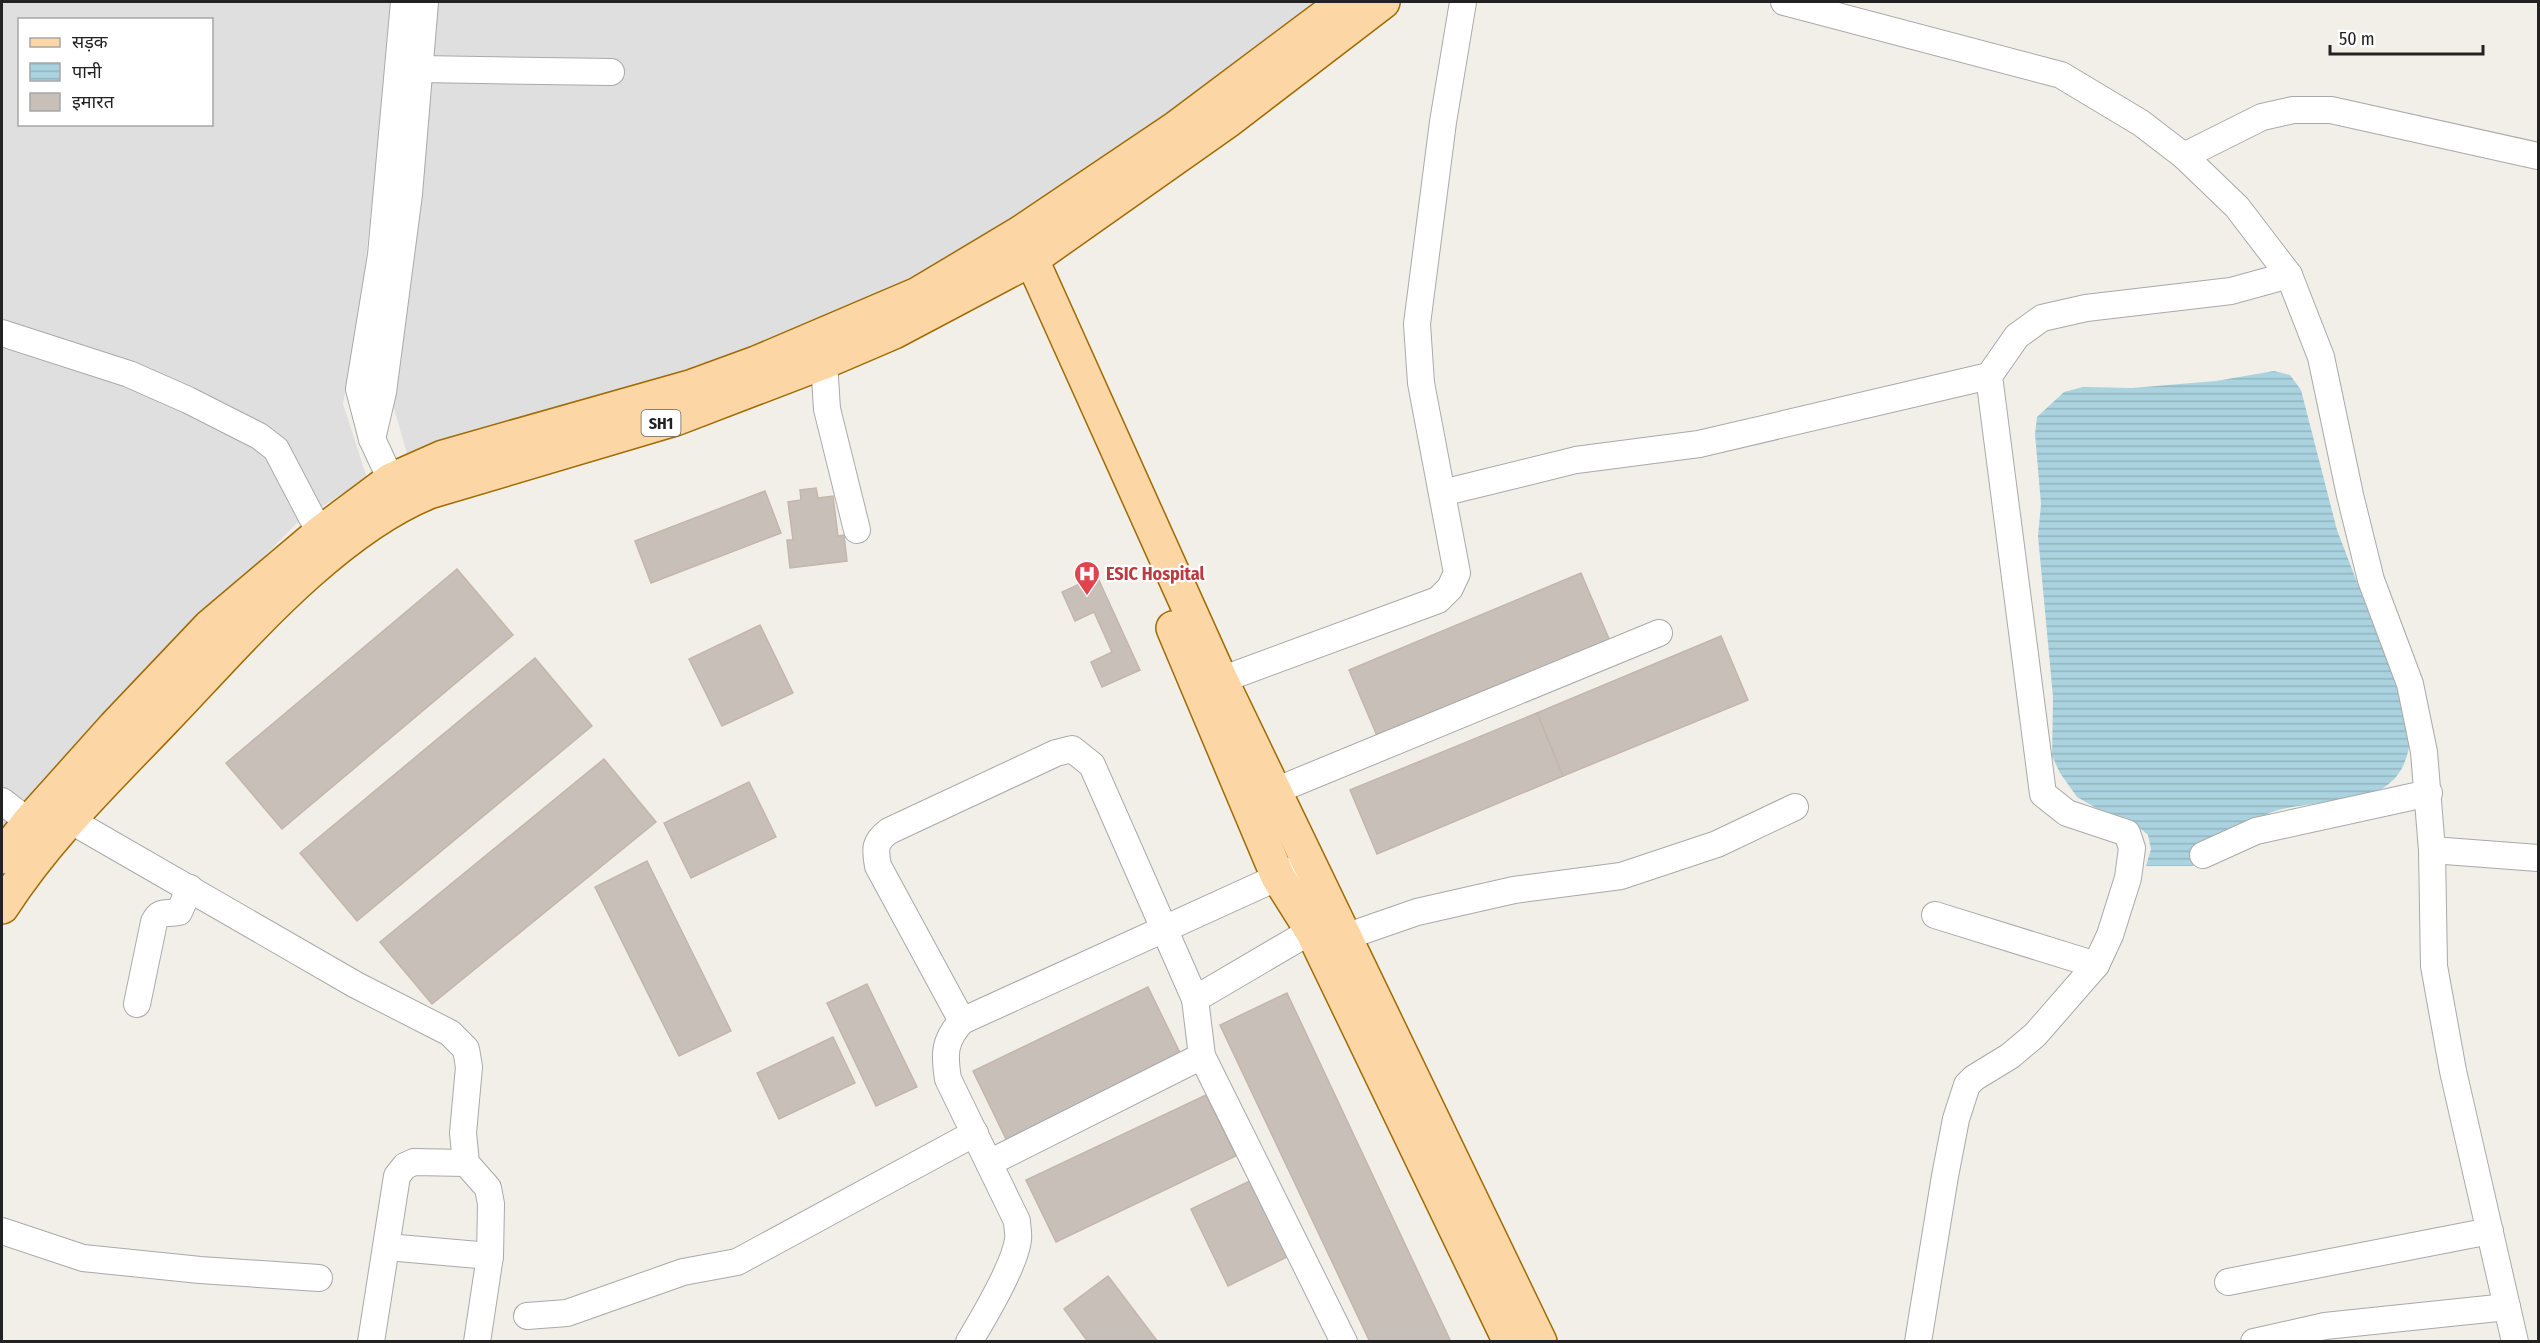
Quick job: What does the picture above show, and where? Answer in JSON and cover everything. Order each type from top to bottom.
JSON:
[{"type":"main road","name":"SH1","points":[[1017,251],[1344,2]]},
{"type":"main road","name":"SH1","points":[[2,856],[29,822],[115,726],[210,627],[320,533],[397,492],[443,457],[693,386],[756,363],[821,349],[918,294],[1017,251],[1229,120],[1383,2]]},
{"type":"main road","points":[[1017,251],[1310,863],[1331,928],[1510,1341]]},
{"type":"main road","points":[[1017,251],[1278,877],[1331,928],[1540,1341]]},
{"type":"main road","name":"SH1","points":[[2,907],[18,882],[68,819],[259,621],[369,524],[397,492]]},
{"type":"street","points":[[397,492],[372,439],[359,389],[381,255],[404,2]]},
{"type":"street","points":[[372,439],[383,392],[410,194],[425,2]]},
{"type":"street","points":[[1221,680],[1437,600],[1450,588],[1457,573],[1421,383],[1417,324],[1443,122],[1463,2]]},
{"type":"street","points":[[1784,2],[2061,75],[2141,123],[2184,156],[2237,207],[2289,275],[2321,357],[2350,495],[2371,580],[2410,684],[2424,752],[2428,793],[2432,850],[2434,966],[2452,1071],[2515,1341]]},
{"type":"street","points":[[420,69],[611,72]]},
{"type":"street","points":[[2184,156],[2262,117],[2293,110],[2331,110],[2538,156]]},
{"type":"street","points":[[1442,493],[1514,473],[1576,460],[1709,442],[1989,375],[2017,336],[2042,318],[2086,308],[2231,291],[2289,275]]},
{"type":"street","points":[[2,333],[129,374],[188,400],[259,436],[276,449],[320,533]]},
{"type":"street","points":[[821,349],[827,409],[856,530]]},
{"type":"street","points":[[1918,1341],[1945,1176],[1956,1119],[1967,1085],[2036,1035],[2096,965],[2110,935],[2128,878],[2132,848],[2127,833],[2067,813],[2043,794],[1989,375]]},
{"type":"street","points":[[1275,791],[1659,633]]},
{"type":"street","points":[[962,1021],[878,866],[875,846],[878,839],[889,831],[1056,753],[1072,749],[1092,765],[1195,999],[1202,1056],[1344,1341]]},
{"type":"street","points":[[2203,855],[2256,831],[2428,793]]},
{"type":"street","points":[[2,801],[29,822]]},
{"type":"street","points":[[1195,999],[1331,928],[1417,912],[1514,890],[1621,876],[1717,844],[1795,807]]},
{"type":"street","points":[[68,819],[356,985],[450,1033],[466,1049],[469,1067],[464,1133],[466,1163],[488,1188],[491,1204],[490,1256],[477,1341]]},
{"type":"street","points":[[2432,850],[2538,858]]},
{"type":"street","points":[[969,1341],[989,1308],[1013,1257],[1018,1240],[1017,1221],[948,1079],[945,1057],[950,1033],[962,1021],[1310,863]]},
{"type":"street","points":[[137,1004],[157,915],[164,912],[179,912],[190,888]]},
{"type":"street","points":[[1935,915],[2096,965]]},
{"type":"street","points":[[989,1163],[1202,1056]]},
{"type":"street","points":[[527,1316],[567,1312],[683,1272],[737,1262],[975,1133]]},
{"type":"street","points":[[371,1341],[397,1176],[405,1166],[414,1162],[466,1163]]},
{"type":"street","points":[[2,1231],[83,1258],[200,1270],[319,1278]]},
{"type":"street","points":[[2228,1282],[2490,1231]]},
{"type":"street","points":[[387,1247],[490,1256]]},
{"type":"street","points":[[2254,1341],[2325,1326],[2507,1307]]},
{"type":"shaded area","points":[[2,2],[394,2],[361,303],[343,404],[367,478],[297,523],[158,665],[2,845]]},
{"type":"shaded area","points":[[436,2],[1314,2],[1017,226],[893,296],[684,377],[408,458],[390,394]]},
{"type":"water","points":[[2274,371],[2290,375],[2301,390],[2337,530],[2411,723],[2408,751],[2400,771],[2388,785],[2372,793],[2353,799],[2272,812],[2212,843],[2200,854],[2193,866],[2146,866],[2151,849],[2148,835],[2129,819],[2098,809],[2077,797],[2060,773],[2052,756],[2053,697],[2038,536],[2041,504],[2035,434],[2037,417],[2064,392],[2083,387],[2132,388],[2216,381]]},
{"type":"building","points":[[816,488],[818,498],[833,496],[838,536],[844,535],[847,561],[790,568],[787,540],[793,540],[788,502],[801,500],[800,490]]},
{"type":"building","points":[[765,491],[781,533],[651,583],[635,541]]},
{"type":"building","points":[[457,569],[513,635],[282,829],[226,763]]},
{"type":"building","points":[[1581,573],[1610,641],[1378,738],[1349,670]]},
{"type":"building","points":[[1097,576],[1140,670],[1102,687],[1091,662],[1112,652],[1094,612],[1075,621],[1062,592]]},
{"type":"building","points":[[760,625],[793,693],[722,726],[689,659]]},
{"type":"building","points":[[1721,636],[1748,700],[1563,776],[1537,713]]},
{"type":"building","points":[[535,658],[592,726],[357,921],[300,853]]},
{"type":"building","points":[[1537,713],[1563,776],[1377,854],[1350,790]]},
{"type":"building","points":[[604,759],[656,822],[432,1004],[380,942]]},
{"type":"building","points":[[749,782],[776,837],[691,878],[664,823]]},
{"type":"building","points":[[647,861],[731,1031],[679,1056],[595,887]]},
{"type":"building","points":[[867,984],[917,1087],[876,1106],[827,1003]]},
{"type":"building","points":[[1148,987],[1182,1057],[1007,1141],[973,1071]]},
{"type":"building","points":[[1287,993],[1451,1342],[1370,1342],[1220,1025]]},
{"type":"building","points":[[833,1037],[855,1083],[779,1119],[757,1073]]},
{"type":"building","points":[[1206,1095],[1236,1156],[1056,1242],[1026,1180]]},
{"type":"building","points":[[1256,1178],[1293,1254],[1228,1286],[1191,1209]]},
{"type":"building","points":[[1108,1276],[1158,1342],[1088,1342],[1064,1309]]},
{"type":"place","name":"ESIC Hospital","points":[[1087,597]]}]
